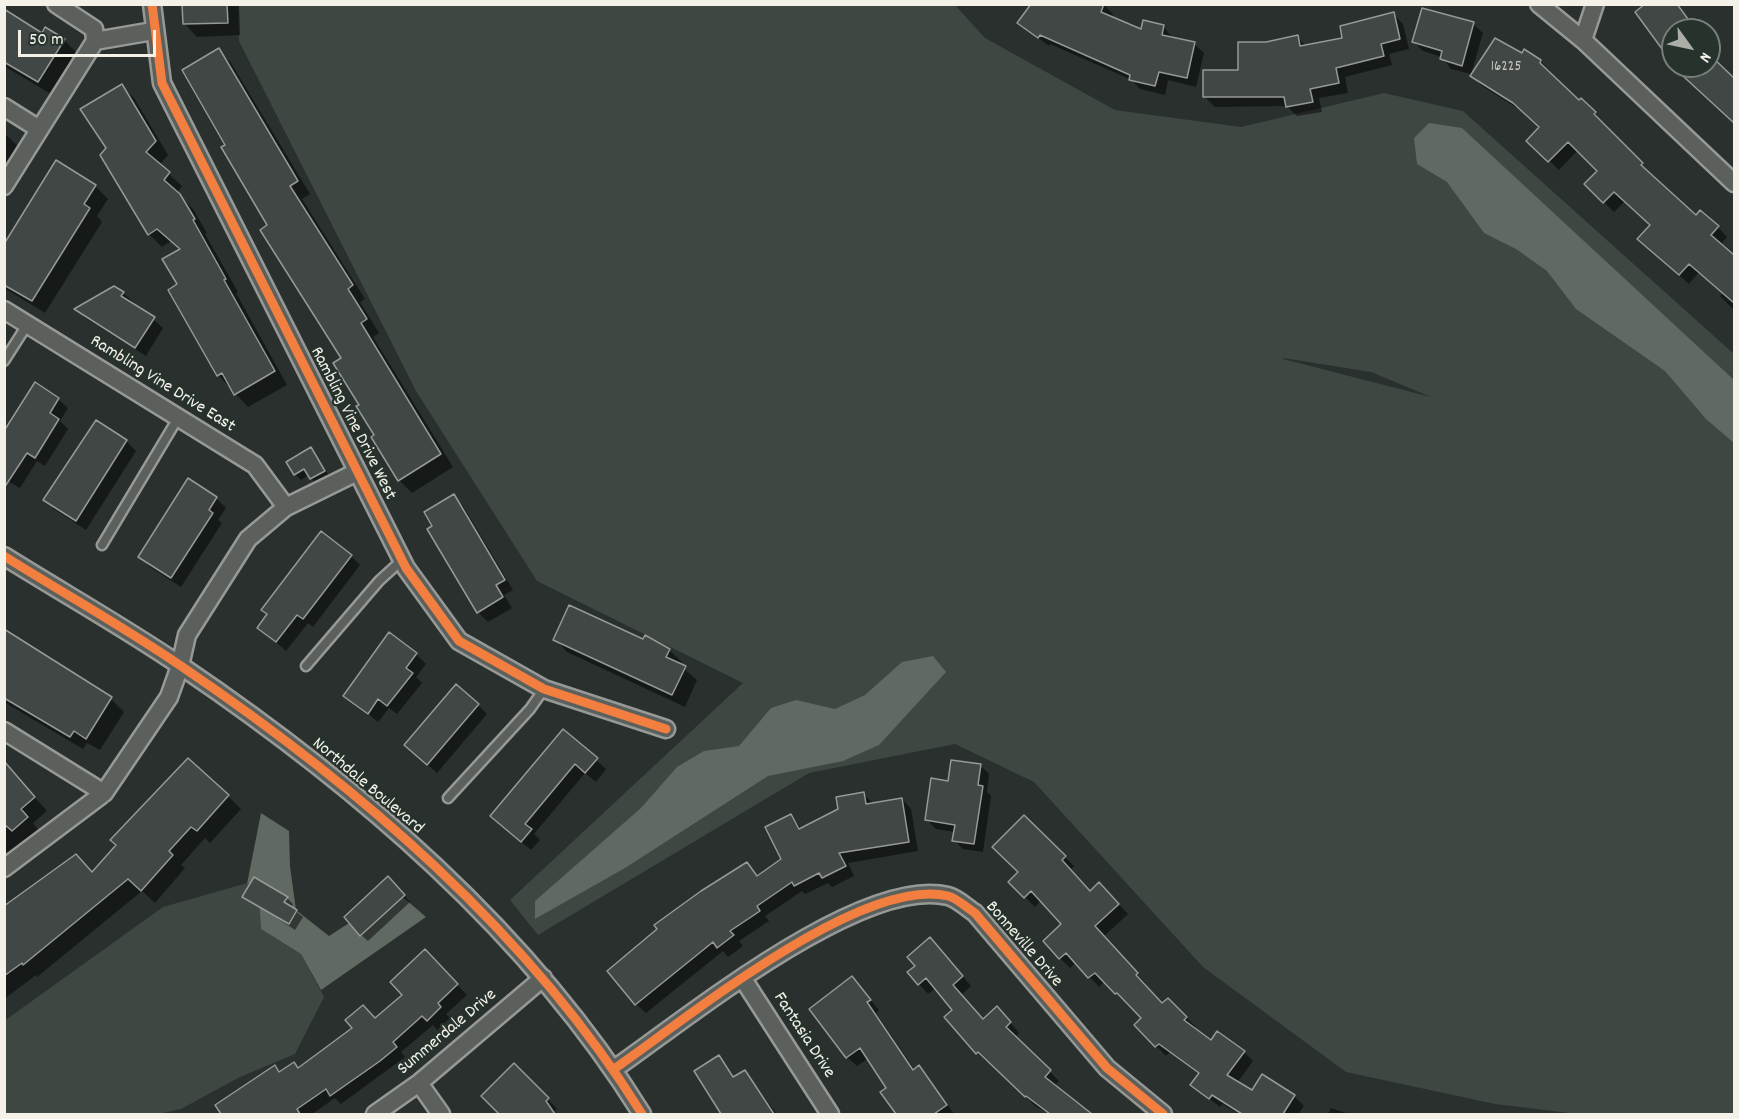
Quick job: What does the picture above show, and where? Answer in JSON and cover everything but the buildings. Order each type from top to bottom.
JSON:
[{"type":"street","points":[[4,186],[95,41],[94,29],[56,4]]},
{"type":"street","name":"Rambling Vine Drive West","points":[[152,4],[153,31],[162,83],[402,560],[459,641],[544,689],[666,729]]},
{"type":"street","points":[[1539,4],[1583,40],[1734,183]]},
{"type":"street","points":[[1583,40],[1595,4]]},
{"type":"street","points":[[95,41],[153,31]]},
{"type":"street","points":[[4,107],[39,129]]},
{"type":"street","name":"Rambling Vine Drive East","points":[[4,310],[255,465],[285,507]]},
{"type":"street","points":[[4,868],[104,793],[169,697],[180,666],[187,635],[248,539],[285,507],[357,472]]},
{"type":"street","name":"Northdale Boulevard","points":[[4,556],[180,666],[297,749],[427,860],[543,978],[614,1069],[642,1114]]},
{"type":"street","points":[[4,731],[104,793]]},
{"type":"street","name":"Bonneville Drive","points":[[614,1069],[802,938],[854,912],[918,893],[950,896],[975,913],[1107,1068],[1163,1114]]},
{"type":"street","name":"Summerdale Drive","points":[[375,1114],[419,1083],[543,978]]},
{"type":"street","name":"Fantasia Drive","points":[[743,979],[830,1114]]},
{"type":"street","points":[[419,1083],[441,1114]]},
{"type":"lane","points":[[4,361],[27,325]]},
{"type":"lane","points":[[102,545],[178,418]]},
{"type":"lane","points":[[306,666],[379,581],[402,560]]},
{"type":"lane","points":[[448,798],[530,709],[544,689]]},
{"type":"shaded area","points":[[238,5],[955,5],[985,38],[1115,110],[1241,127],[1384,93],[1463,111],[1734,354],[1734,1114],[1577,1114],[1495,1104],[1346,1072],[1203,967],[1034,782],[955,744],[809,773],[538,935],[510,900],[743,683],[537,581],[416,391],[239,41]],"holes":[[[1283,358],[1371,372],[1431,397]]]},
{"type":"shaded area","points":[[1429,123],[1462,128],[1734,380],[1734,443],[1706,419],[1665,371],[1576,309],[1547,271],[1516,249],[1484,233],[1447,182],[1417,164],[1414,138]]},
{"type":"shaded area","points":[[933,656],[946,672],[879,745],[843,761],[768,776],[625,868],[535,919],[535,901],[641,808],[677,767],[704,751],[739,746],[771,708],[796,700],[835,709],[865,695],[902,662]]},
{"type":"shaded area","points":[[261,813],[289,831],[290,866],[296,910],[329,936],[397,892],[426,917],[321,990],[301,954],[261,929],[258,881],[247,884]]},
{"type":"shaded area","points":[[258,880],[261,929],[301,954],[324,997],[295,1054],[240,1077],[181,1109],[159,1114],[5,1114],[4,1021],[163,907]]},
{"type":"cycle path","points":[[152,4],[162,83],[406,568],[459,641],[544,689],[666,729]]},
{"type":"cycle path","points":[[4,556],[181,666],[247,712],[375,812],[436,867],[493,924],[547,984],[597,1047],[642,1114]]},
{"type":"cycle path","points":[[614,1069],[728,987],[775,956],[823,929],[870,907],[912,895],[948,896],[975,913],[1107,1068],[1163,1114]]}]
